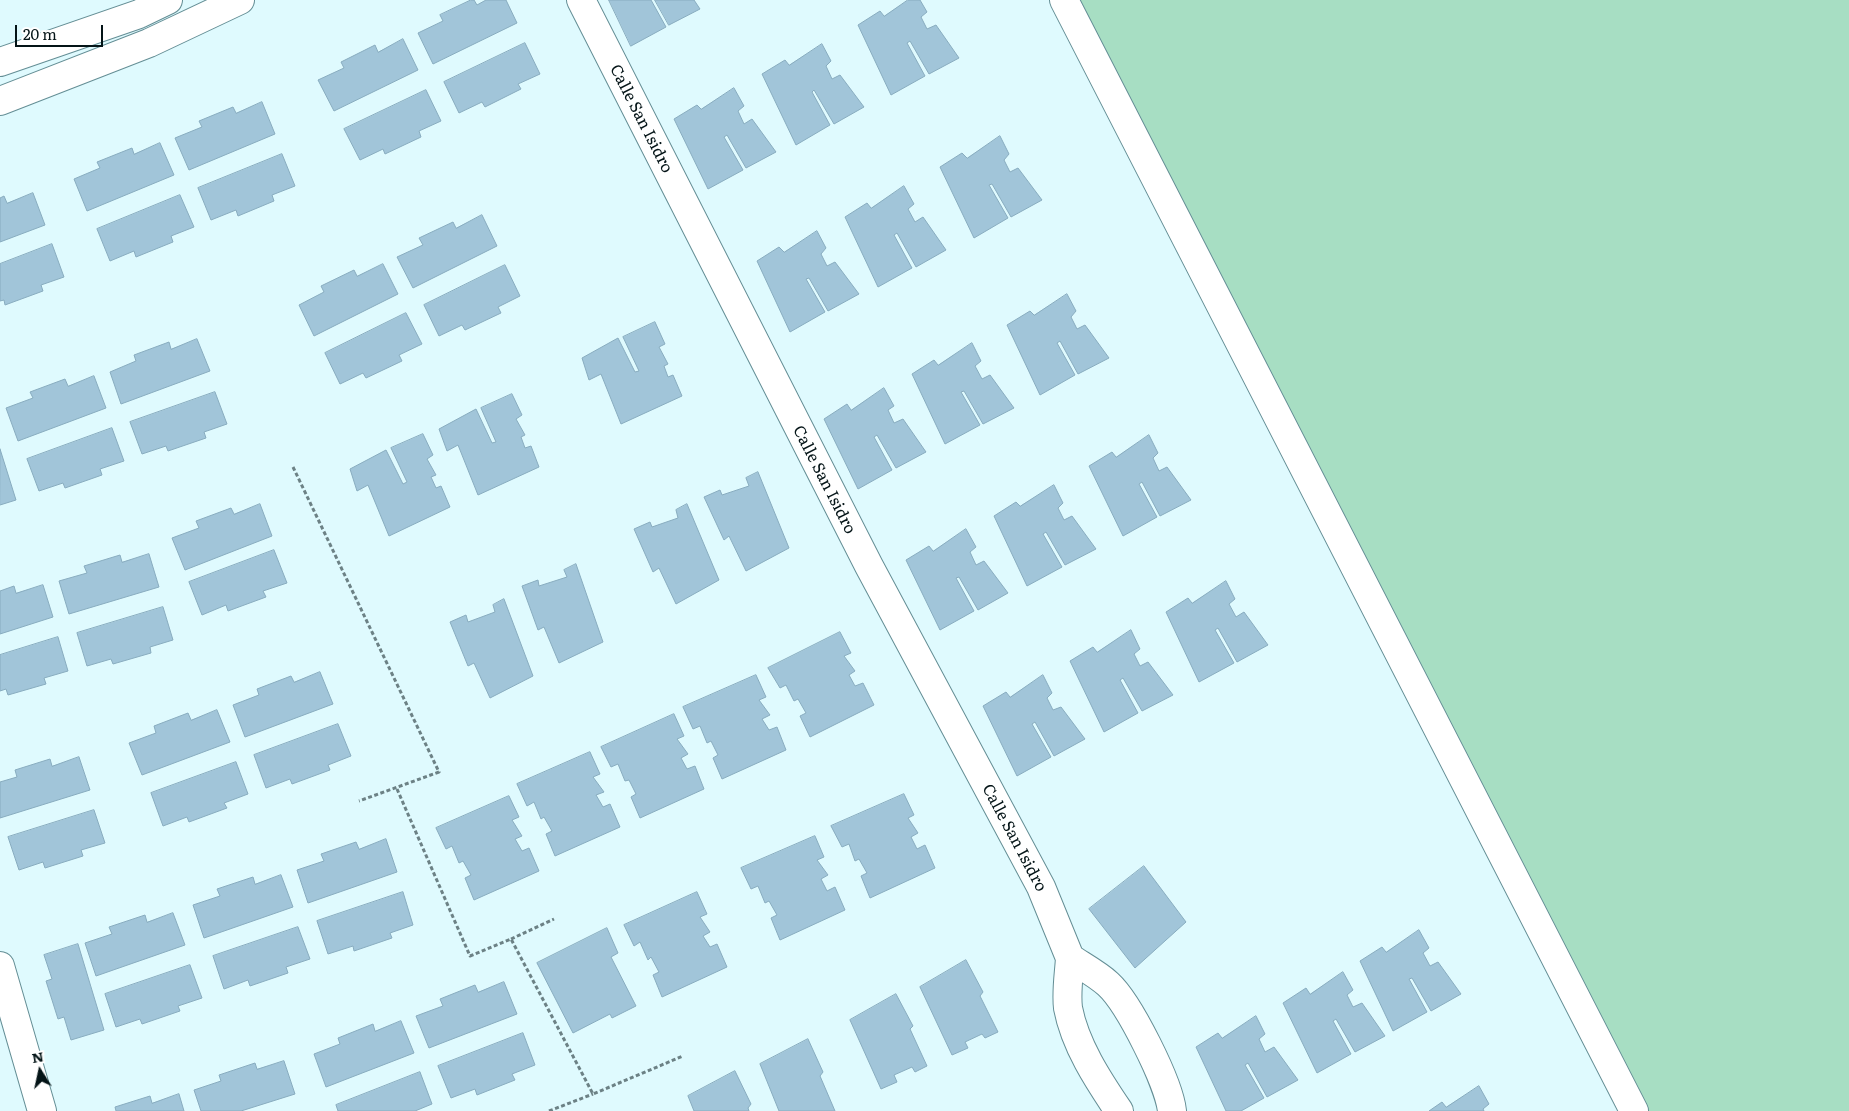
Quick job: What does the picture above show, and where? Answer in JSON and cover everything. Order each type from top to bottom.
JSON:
[{"type":"street","points":[[0,62],[139,14],[168,0]]},
{"type":"street","points":[[0,101],[149,42],[240,0]]},
{"type":"street","name":"Calle San Isidro","points":[[581,0],[868,566],[1041,887],[1070,958],[1068,1007],[1077,1038],[1101,1086],[1119,1111]]},
{"type":"street","points":[[1064,0],[1634,1111]]},
{"type":"street","points":[[1070,958],[1108,985],[1129,1010],[1151,1054],[1172,1111]]},
{"type":"street","points":[[0,966],[42,1111]]},
{"type":"path","points":[[293,467],[439,772],[359,801]]},
{"type":"path","points":[[396,788],[470,956],[554,919]]},
{"type":"path","points":[[511,939],[593,1094]]},
{"type":"path","points":[[550,1111],[682,1056]]},
{"type":"green space","points":[[1064,0],[1849,0],[1849,1111],[1634,1111]]},
{"type":"building","points":[[474,0],[477,5],[486,0],[506,0],[517,23],[433,64],[418,33],[443,21],[440,15]]},
{"type":"building","points":[[609,0],[651,0],[666,27],[631,46]]},
{"type":"building","points":[[655,0],[694,0],[700,9],[669,25]]},
{"type":"building","points":[[908,0],[920,0],[927,12],[921,17],[927,29],[936,25],[959,58],[929,74],[910,41],[907,43],[925,76],[891,95],[858,25],[880,11],[884,16]]},
{"type":"building","points":[[403,39],[418,70],[334,111],[318,80],[344,68],[341,62],[375,45],[378,52]]},
{"type":"building","points":[[525,43],[540,74],[518,84],[521,89],[485,107],[482,102],[459,113],[444,82]]},
{"type":"building","points":[[822,44],[831,61],[826,66],[832,79],[840,75],[864,107],[834,124],[814,90],[812,92],[830,125],[796,145],[762,74],[785,60],[789,65]]},
{"type":"building","points":[[734,88],[744,106],[738,111],[744,124],[752,119],[776,152],[746,168],[727,135],[724,137],[743,170],[708,189],[674,119],[697,105],[701,109]]},
{"type":"building","points":[[426,90],[441,121],[419,131],[421,137],[385,154],[383,149],[360,160],[344,129]]},
{"type":"building","points":[[262,102],[275,134],[189,170],[175,138],[202,127],[199,121],[233,107],[236,113]]},
{"type":"building","points":[[1000,136],[1009,154],[1004,160],[1010,172],[1018,168],[1042,200],[1011,217],[992,184],[989,185],[1008,218],[974,238],[940,167],[962,153],[967,158]]},
{"type":"building","points":[[160,143],[174,175],[87,211],[74,179],[100,168],[97,162],[132,148],[134,154]]},
{"type":"building","points":[[282,154],[295,186],[272,195],[274,201],[238,216],[236,210],[211,220],[198,188]]},
{"type":"building","points":[[904,186],[914,204],[908,209],[915,222],[923,217],[946,250],[916,267],[897,233],[894,235],[912,268],[878,287],[845,217],[867,203],[871,208]]},
{"type":"building","points":[[33,193],[45,225],[0,242],[0,198],[4,196],[7,203]]},
{"type":"building","points":[[180,195],[194,227],[171,236],[173,242],[136,257],[134,251],[110,261],[97,229]]},
{"type":"building","points":[[482,215],[497,246],[413,288],[397,257],[423,245],[419,238],[453,222],[456,228]]},
{"type":"building","points":[[817,231],[826,248],[821,254],[827,266],[835,262],[859,294],[828,311],[809,278],[806,279],[825,312],[790,332],[757,261],[779,247],[784,252]]},
{"type":"building","points":[[52,244],[64,277],[41,285],[43,291],[5,305],[4,300],[0,301],[0,264]]},
{"type":"building","points":[[383,264],[398,294],[314,336],[299,305],[324,292],[321,286],[354,270],[357,276]]},
{"type":"building","points":[[505,265],[520,296],[498,307],[501,313],[465,330],[462,325],[439,336],[424,305]]},
{"type":"building","points":[[1067,294],[1076,311],[1071,317],[1077,329],[1085,325],[1109,358],[1078,374],[1060,341],[1057,343],[1075,375],[1040,395],[1007,325],[1030,311],[1034,315]]},
{"type":"building","points":[[406,313],[422,344],[399,355],[402,361],[366,378],[363,373],[340,384],[325,353]]},
{"type":"building","points":[[655,322],[665,344],[659,347],[668,364],[664,366],[668,377],[673,375],[682,396],[621,424],[601,374],[589,380],[582,358],[618,338],[635,372],[639,371],[623,337]]},
{"type":"building","points":[[197,339],[210,371],[121,404],[110,372],[136,361],[134,355],[169,342],[171,349]]},
{"type":"building","points":[[972,343],[981,361],[975,366],[982,379],[990,375],[1014,408],[983,424],[964,391],[961,392],[980,425],[945,444],[912,374],[934,360],[938,365]]},
{"type":"building","points":[[94,376],[106,408],[18,441],[6,408],[33,398],[30,392],[65,379],[68,386]]},
{"type":"building","points":[[884,388],[894,406],[888,410],[894,423],[903,419],[926,452],[896,468],[877,435],[874,437],[892,470],[858,489],[824,419],[847,404],[851,410]]},
{"type":"building","points":[[215,392],[227,424],[204,432],[206,438],[168,451],[166,446],[142,454],[130,422]]},
{"type":"building","points":[[512,394],[522,415],[516,419],[525,435],[521,437],[525,448],[531,446],[539,467],[478,495],[458,445],[447,451],[439,429],[476,409],[492,443],[496,442],[481,408]]},
{"type":"building","points":[[112,428],[124,461],[100,469],[102,475],[65,488],[63,483],[39,491],[27,459]]},
{"type":"building","points":[[423,434],[433,455],[427,459],[436,475],[431,477],[436,488],[441,486],[450,507],[389,536],[368,485],[357,491],[350,469],[386,450],[403,484],[407,482],[391,448]]},
{"type":"building","points":[[1149,435],[1158,453],[1153,458],[1159,471],[1167,467],[1191,500],[1160,516],[1142,482],[1139,484],[1157,517],[1123,536],[1089,466],[1112,452],[1116,457]]},
{"type":"building","points":[[0,449],[16,500],[0,505]]},
{"type":"building","points":[[758,472],[789,548],[746,571],[729,536],[724,540],[704,497],[720,490],[722,495],[749,486],[746,478]]},
{"type":"building","points":[[1054,485],[1063,503],[1058,508],[1064,520],[1072,516],[1096,549],[1065,565],[1046,532],[1043,534],[1062,567],[1027,586],[994,516],[1016,502],[1020,506]]},
{"type":"building","points":[[260,504],[272,536],[185,570],[172,538],[199,528],[196,521],[231,508],[234,514]]},
{"type":"building","points":[[687,504],[719,580],[676,604],[659,568],[653,572],[634,529],[650,522],[652,527],[678,518],[676,510]]},
{"type":"building","points":[[966,529],[976,547],[970,552],[976,565],[984,561],[1008,593],[978,610],[959,577],[956,578],[974,611],[940,630],[906,560],[929,546],[933,551]]},
{"type":"building","points":[[274,550],[287,583],[263,591],[266,597],[228,611],[226,605],[202,615],[189,582]]},
{"type":"building","points":[[149,554],[159,587],[69,614],[59,581],[87,573],[84,566],[120,555],[122,562]]},
{"type":"building","points":[[576,564],[603,642],[559,663],[544,627],[538,630],[522,586],[538,580],[539,586],[567,577],[564,570]]},
{"type":"building","points":[[1226,581],[1235,599],[1229,604],[1236,617],[1244,612],[1268,645],[1237,662],[1218,628],[1215,630],[1234,663],[1199,682],[1166,612],[1188,598],[1192,603]]},
{"type":"building","points":[[43,585],[53,617],[0,634],[0,591],[14,586],[16,593]]},
{"type":"building","points":[[504,599],[533,676],[490,698],[474,663],[468,666],[450,622],[466,615],[468,622],[495,612],[493,605]]},
{"type":"building","points":[[163,607],[173,640],[150,647],[151,653],[113,664],[111,659],[87,666],[77,633]]},
{"type":"building","points":[[1131,630],[1140,649],[1134,654],[1140,666],[1148,662],[1173,695],[1142,711],[1123,678],[1120,680],[1138,713],[1104,732],[1070,661],[1093,647],[1097,652]]},
{"type":"building","points":[[840,632],[851,653],[844,656],[855,671],[849,675],[855,686],[863,683],[874,705],[810,737],[800,716],[806,713],[798,699],[794,701],[786,685],[780,688],[768,668]]},
{"type":"building","points":[[58,637],[68,671],[44,678],[46,684],[8,695],[6,689],[0,691],[0,655]]},
{"type":"building","points":[[320,672],[333,704],[245,737],[233,705],[259,695],[257,689],[291,676],[294,682]]},
{"type":"building","points":[[756,675],[766,697],[759,700],[770,715],[762,719],[769,730],[777,727],[786,750],[722,779],[713,758],[718,755],[711,741],[707,743],[700,726],[693,729],[683,707]]},
{"type":"building","points":[[1043,675],[1052,693],[1047,698],[1053,710],[1061,707],[1085,739],[1054,756],[1035,722],[1032,724],[1051,757],[1017,776],[983,706],[1006,692],[1010,697]]},
{"type":"building","points":[[217,710],[230,742],[142,775],[129,743],[156,733],[154,726],[188,713],[191,720]]},
{"type":"building","points":[[674,714],[684,736],[677,739],[688,754],[681,758],[687,769],[695,766],[704,789],[640,818],[631,797],[636,794],[629,780],[625,781],[618,764],[611,767],[601,747]]},
{"type":"building","points":[[338,724],[351,756],[328,765],[330,770],[292,784],[290,779],[266,788],[254,755]]},
{"type":"building","points":[[590,752],[600,774],[593,777],[604,792],[596,795],[603,807],[610,804],[620,827],[555,856],[546,834],[552,831],[544,817],[541,819],[534,802],[527,806],[517,784]]},
{"type":"building","points":[[79,757],[90,790],[0,818],[0,782],[17,777],[15,770],[50,759],[52,766]]},
{"type":"building","points":[[236,762],[248,794],[224,803],[227,808],[189,822],[187,817],[163,826],[151,793]]},
{"type":"building","points":[[904,794],[914,815],[908,818],[918,833],[911,837],[917,849],[925,845],[935,868],[870,898],[861,876],[867,873],[859,859],[855,861],[849,844],[842,847],[831,826]]},
{"type":"building","points":[[509,796],[519,817],[512,820],[522,836],[515,839],[522,851],[529,848],[539,871],[474,900],[465,878],[471,875],[463,861],[459,863],[452,846],[446,849],[436,828]]},
{"type":"building","points":[[94,810],[105,843],[81,850],[83,856],[45,868],[43,862],[19,870],[8,837]]},
{"type":"building","points":[[815,836],[824,857],[817,860],[828,875],[821,879],[827,891],[835,887],[845,910],[780,940],[771,918],[777,915],[769,901],[765,903],[758,886],[751,889],[741,868]]},
{"type":"building","points":[[386,839],[397,872],[308,903],[297,870],[324,861],[321,854],[356,842],[359,849]]},
{"type":"building","points":[[1144,866],[1186,922],[1135,968],[1089,909]]},
{"type":"building","points":[[281,875],[293,907],[204,938],[193,905],[220,896],[217,889],[253,877],[255,884]]},
{"type":"building","points":[[403,892],[413,925],[390,933],[392,938],[354,951],[353,946],[328,954],[317,921]]},
{"type":"building","points":[[697,892],[707,914],[700,917],[710,932],[703,936],[710,947],[717,944],[727,967],[662,997],[653,975],[659,972],[651,957],[648,960],[640,942],[634,946],[624,925]]},
{"type":"building","points":[[173,913],[185,945],[96,976],[85,943],[112,934],[109,927],[145,915],[147,922]]},
{"type":"building","points":[[298,927],[310,959],[286,967],[288,973],[250,986],[248,980],[224,989],[213,956]]},
{"type":"building","points":[[607,928],[618,953],[611,957],[636,1006],[612,1018],[610,1014],[573,1033],[537,963]]},
{"type":"building","points":[[1419,930],[1429,948],[1423,953],[1430,966],[1438,962],[1461,994],[1431,1011],[1412,978],[1409,979],[1427,1012],[1393,1031],[1360,961],[1382,947],[1386,952]]},
{"type":"building","points":[[78,944],[104,1030],[71,1040],[64,1017],[58,1019],[46,981],[52,979],[44,955]]},
{"type":"building","points":[[966,960],[983,992],[980,996],[998,1032],[985,1038],[982,1034],[965,1042],[968,1048],[952,1055],[920,987]]},
{"type":"building","points":[[190,965],[202,998],[178,1006],[180,1011],[142,1024],[140,1019],[116,1027],[105,994]]},
{"type":"building","points":[[1343,972],[1353,990],[1347,995],[1353,1007],[1362,1003],[1385,1036],[1355,1052],[1336,1019],[1333,1021],[1351,1054],[1317,1073],[1283,1003],[1306,988],[1310,994]]},
{"type":"building","points":[[504,982],[517,1014],[429,1048],[416,1016],[443,1006],[440,999],[475,985],[478,992]]},
{"type":"building","points":[[896,994],[913,1026],[910,1029],[927,1066],[915,1072],[912,1067],[894,1075],[897,1082],[881,1089],[850,1020]]},
{"type":"building","points":[[1256,1016],[1265,1034],[1259,1039],[1265,1052],[1274,1047],[1298,1080],[1267,1097],[1248,1063],[1245,1065],[1264,1098],[1241,1111],[1226,1111],[1196,1047],[1218,1033],[1222,1038]]},
{"type":"building","points":[[401,1021],[414,1053],[326,1087],[314,1054],[340,1044],[338,1038],[373,1024],[375,1031]]},
{"type":"building","points":[[523,1033],[535,1065],[512,1074],[515,1080],[477,1095],[475,1089],[451,1098],[438,1066]]},
{"type":"building","points":[[808,1039],[823,1072],[820,1076],[835,1111],[779,1111],[760,1064]]},
{"type":"building","points":[[284,1061],[295,1094],[241,1111],[201,1111],[194,1090],[221,1081],[219,1075],[255,1063],[257,1069]]},
{"type":"building","points":[[735,1071],[751,1104],[748,1108],[749,1111],[694,1111],[688,1096]]},
{"type":"building","points":[[420,1072],[432,1104],[415,1111],[338,1111],[336,1105]]},
{"type":"building","points":[[1479,1086],[1489,1104],[1483,1109],[1484,1111],[1429,1111],[1442,1102],[1446,1107]]},
{"type":"building","points":[[179,1094],[184,1111],[116,1111],[115,1107],[150,1096],[152,1103]]}]
